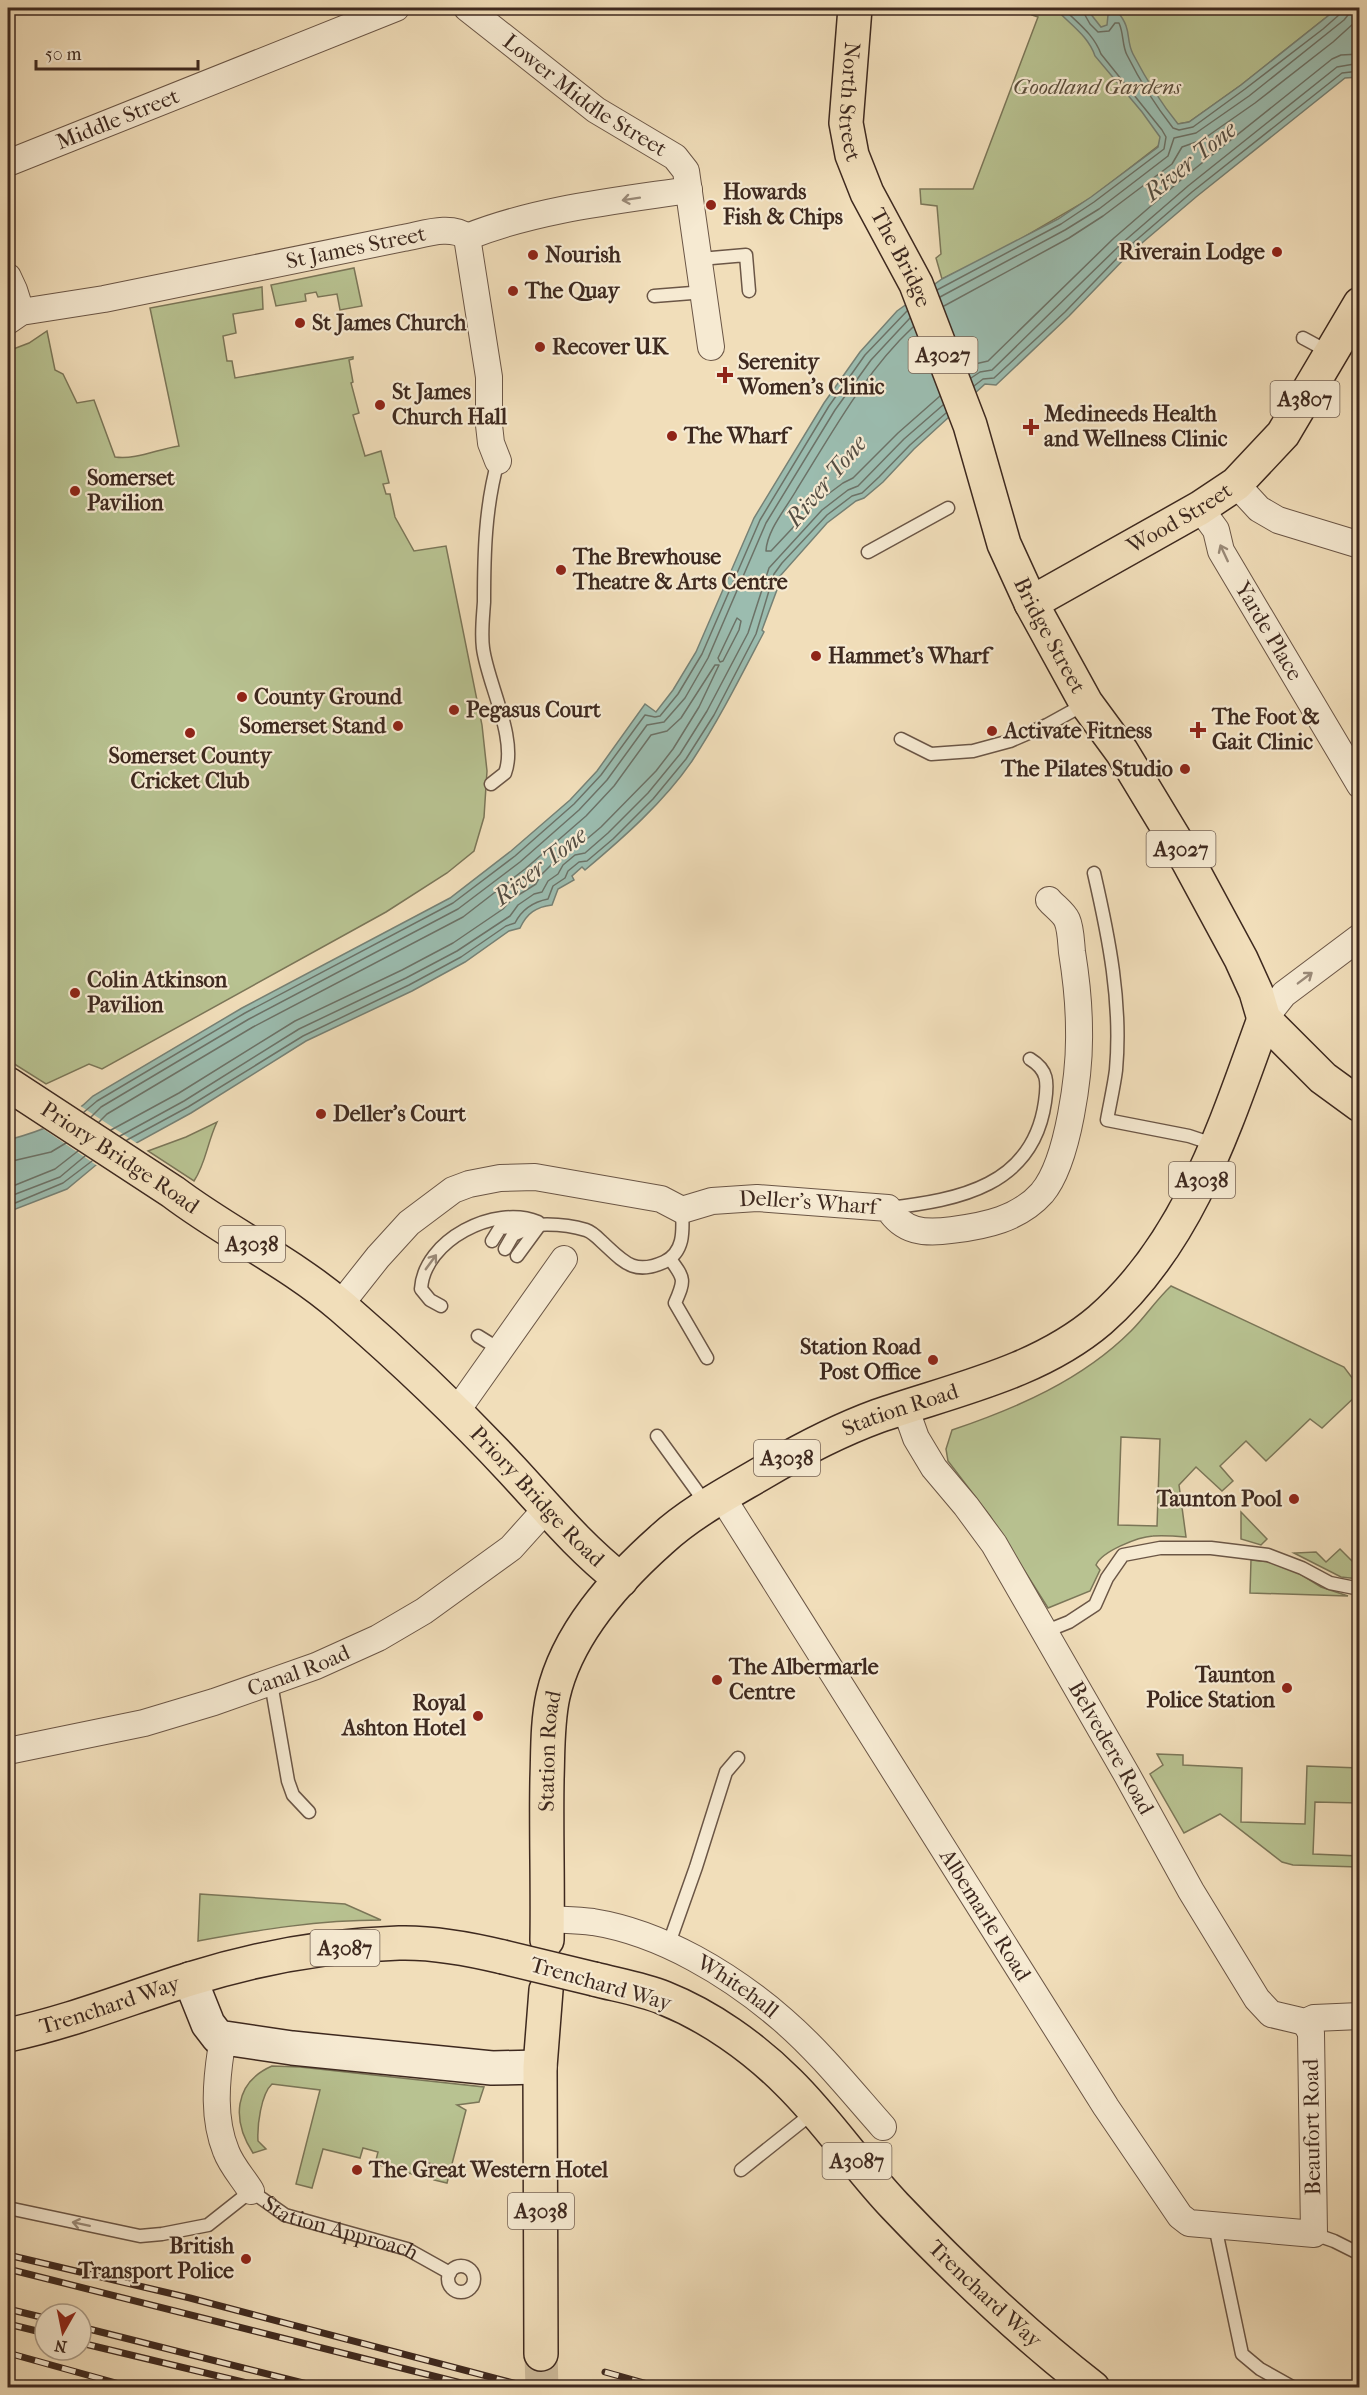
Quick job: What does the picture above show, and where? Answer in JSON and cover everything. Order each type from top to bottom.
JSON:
[{"type":"main road","name":"North Street","points":[[855,8],[846,123],[852,155],[867,193]]},
{"type":"main road","name":"The Bridge","points":[[867,193],[916,284],[970,425]]},
{"type":"main road","name":"A3807","points":[[1236,484],[1283,434],[1332,354],[1359,304]]},
{"type":"main road","name":"Bridge Street","points":[[970,425],[985,496],[1031,603],[1086,703],[1122,752],[1188,861],[1241,959],[1256,992],[1264,1019]]},
{"type":"main road","name":"Wood Street","points":[[1031,603],[1200,508],[1236,484]]},
{"type":"main road","name":"A3027","points":[[1264,1019],[1323,1078],[1359,1105]]},
{"type":"main road","name":"Station Road","points":[[547,1930],[548,1734],[552,1701],[560,1671],[586,1622],[621,1580],[662,1539],[715,1501],[790,1457],[845,1429],[979,1384],[1030,1363],[1079,1336],[1101,1319],[1137,1282],[1170,1237],[1218,1145],[1264,1019]]},
{"type":"main road","name":"Priory Bridge Road","points":[[16,1089],[274,1258],[340,1305],[453,1411],[573,1538],[621,1580]]},
{"type":"main road","name":"Trenchard Way","points":[[8,2035],[69,2020],[190,1979],[280,1956],[401,1943],[456,1947],[663,1997],[702,2016],[762,2058],[815,2111],[893,2204],[1019,2325],[1092,2388]]},
{"type":"main road","name":"A3038","points":[[541,2354],[540,2067],[546,1990]]},
{"type":"street","name":"Middle Street","points":[[8,163],[396,8]]},
{"type":"street","name":"Lower Middle Street","points":[[466,8],[596,110],[675,157],[686,171],[705,292],[716,341]]},
{"type":"street","points":[[498,461],[491,443],[489,377],[467,237],[507,222],[553,212],[689,190]]},
{"type":"street","name":"St James Street","points":[[14,317],[449,230],[461,232],[467,237]]},
{"type":"street","points":[[8,277],[14,290],[14,317]]},
{"type":"street","name":"Wood Street","points":[[1236,484],[1259,509],[1278,520],[1359,545]]},
{"type":"street","name":"Yarde Place","points":[[1200,508],[1216,530],[1221,551],[1359,785]]},
{"type":"street","name":"Deller's Wharf","points":[[682,1210],[712,1201],[757,1198],[888,1208],[897,1221],[917,1231],[941,1232],[977,1227],[1017,1214],[1042,1192],[1059,1163],[1070,1117],[1079,1030],[1067,920],[1049,900]]},
{"type":"street","points":[[1264,1019],[1284,993],[1359,937]]},
{"type":"street","points":[[340,1305],[378,1257],[409,1223],[453,1190],[469,1185],[500,1178],[535,1177],[661,1199],[682,1210]]},
{"type":"street","name":"Priory Bridge Road","points":[[453,1411],[463,1402],[490,1340],[564,1259]]},
{"type":"street","name":"Belvedere Road","points":[[905,1407],[916,1438],[934,1468],[966,1506],[994,1545],[1131,1781],[1191,1891],[1257,1999],[1271,2014],[1305,2022],[1314,2018],[1359,2016]]},
{"type":"street","name":"Albemarle Road","points":[[715,1501],[1106,2107],[1180,2216],[1190,2223],[1314,2234]]},
{"type":"street","name":"Canal Road","points":[[8,1751],[144,1723],[271,1683],[378,1638],[424,1611],[511,1548],[547,1508]]},
{"type":"street","name":"Whitehall","points":[[547,1930],[594,1922],[627,1931],[668,1946],[738,1986],[783,2020],[823,2059],[884,2127]]},
{"type":"street","points":[[190,1979],[208,2024],[218,2037],[292,2048],[492,2068],[540,2067]]},
{"type":"street","name":"Beaufort Road","points":[[1305,2022],[1311,2033],[1314,2234]]},
{"type":"street","name":"Station Approach","points":[[231,2040],[221,2050],[216,2103],[218,2120],[226,2152],[251,2191]]},
{"type":"lane","points":[[700,260],[746,255],[749,291]]},
{"type":"lane","points":[[654,296],[705,292]]},
{"type":"lane","points":[[1303,338],[1332,354]]},
{"type":"lane","points":[[491,784],[505,772],[508,755],[501,713],[482,646],[487,519],[498,461]]},
{"type":"lane","points":[[868,552],[948,508]]},
{"type":"lane","points":[[901,739],[931,754],[973,751],[1010,741],[1047,725],[1086,703]]},
{"type":"lane","points":[[1095,873],[1108,932],[1117,1000],[1116,1070],[1107,1120],[1189,1136],[1218,1145]]},
{"type":"lane","points":[[888,1208],[927,1203],[971,1192],[1000,1177],[1025,1157],[1041,1126],[1047,1082],[1041,1066],[1030,1059]]},
{"type":"lane","points":[[492,1241],[500,1228],[542,1223],[569,1226],[590,1231],[621,1260],[637,1268],[652,1267],[670,1259],[679,1248],[683,1237],[682,1210]]},
{"type":"lane","points":[[441,1306],[430,1300],[422,1289],[424,1271],[442,1247],[473,1225],[507,1216],[528,1217],[542,1223]]},
{"type":"lane","points":[[505,1249],[513,1235],[542,1223]]},
{"type":"lane","points":[[516,1256],[542,1223]]},
{"type":"lane","points":[[670,1259],[682,1275],[684,1283],[675,1303],[707,1358]]},
{"type":"lane","points":[[657,1436],[715,1501]]},
{"type":"lane","points":[[1044,1632],[1069,1622],[1095,1605],[1107,1578],[1123,1555],[1160,1548],[1211,1548],[1268,1555],[1302,1568],[1330,1583],[1359,1588]]},
{"type":"lane","points":[[271,1683],[288,1781],[293,1795],[309,1812]]},
{"type":"lane","points":[[668,1946],[726,1772],[738,1758]]},
{"type":"lane","points":[[741,2170],[815,2111]]},
{"type":"lane","points":[[8,2208],[140,2236],[208,2225],[251,2191]]},
{"type":"lane","name":"Station Approach","points":[[251,2191],[285,2215],[407,2249],[450,2273]]},
{"type":"lane","points":[[1215,2226],[1242,2354],[1260,2369],[1294,2388]]},
{"type":"lane","points":[[1314,2234],[1359,2254]]},
{"type":"green space","name":"Goodland Gardens","points":[[1034,8],[1338,8],[1241,85],[1189,122],[1178,124],[1158,146],[1091,198],[1005,248],[942,279],[936,258],[941,254],[937,206],[921,204],[920,189],[973,189],[1038,17],[1032,15]]},
{"type":"green space","points":[[354,268],[362,306],[340,310],[337,294],[318,297],[316,292],[305,294],[306,301],[276,306],[271,285]]},
{"type":"green space","name":"County Ground","points":[[262,287],[263,309],[233,314],[236,333],[223,336],[227,361],[232,361],[235,378],[353,357],[349,360],[353,382],[351,383],[359,413],[353,415],[365,456],[381,451],[389,483],[383,484],[386,494],[390,494],[395,517],[414,551],[446,546],[482,725],[487,771],[484,817],[474,851],[447,873],[386,912],[102,1069],[89,1064],[46,1084],[8,1060],[8,351],[29,343],[47,331],[55,370],[63,374],[77,403],[94,400],[115,457],[139,456],[179,446],[150,308]]},
{"type":"green space","points":[[217,1122],[194,1181],[148,1151],[186,1137]]},
{"type":"green space","points":[[1171,1286],[1344,1367],[1359,1387],[1359,1393],[1322,1428],[1310,1419],[1266,1461],[1246,1441],[1220,1466],[1233,1481],[1222,1491],[1196,1467],[1179,1485],[1186,1537],[1146,1537],[1113,1550],[1096,1565],[1100,1570],[1090,1591],[1048,1608],[990,1516],[948,1461],[946,1449],[952,1430],[1048,1391],[1092,1364],[1136,1326]],"holes":[[[1121,1437],[1160,1439],[1157,1526],[1118,1525]]]},
{"type":"green space","points":[[1241,1512],[1267,1539],[1261,1545],[1241,1539]]},
{"type":"green space","points":[[1340,1549],[1355,1564],[1359,1560],[1359,1579],[1341,1577],[1294,1553],[1316,1552],[1326,1562]]},
{"type":"green space","points":[[1251,1560],[1270,1562],[1297,1572],[1321,1587],[1348,1596],[1250,1593]]},
{"type":"green space","points":[[1157,1754],[1183,1755],[1183,1765],[1242,1768],[1241,1822],[1305,1824],[1307,1766],[1359,1768],[1359,1803],[1315,1802],[1313,1854],[1359,1856],[1359,1867],[1293,1865],[1282,1862],[1220,1814],[1184,1833],[1150,1774],[1163,1765]]},
{"type":"green space","points":[[200,1894],[345,1904],[381,1920],[311,1924],[198,1941]]},
{"type":"green space","points":[[272,2066],[484,2087],[479,2102],[457,2105],[466,2110],[447,2183],[434,2180],[437,2165],[420,2161],[416,2175],[375,2164],[378,2152],[363,2148],[360,2158],[323,2149],[312,2188],[296,2184],[320,2090],[272,2084],[262,2102],[258,2127],[258,2141],[266,2149],[253,2153],[246,2141],[240,2116],[243,2093],[259,2073]]},
{"type":"water","name":"River Tone","points":[[1055,8],[1086,8],[1101,27],[1107,25],[1108,15],[1117,11],[1125,23],[1131,48],[1138,63],[1159,99],[1178,124],[1189,122],[1241,85],[1338,8],[1359,8],[1359,77],[1345,78],[1196,197],[1129,254],[1069,316],[996,385],[985,384],[914,449],[883,482],[827,523],[780,576],[762,630],[764,632],[721,714],[692,761],[669,791],[642,819],[585,870],[582,867],[572,876],[574,880],[558,889],[552,905],[541,907],[533,912],[520,928],[509,931],[465,962],[412,991],[306,1041],[191,1113],[96,1165],[67,1189],[8,1212],[8,1140],[43,1129],[64,1119],[93,1096],[242,1008],[450,898],[511,851],[570,800],[597,771],[645,704],[656,712],[673,690],[696,652],[754,518],[824,403],[860,352],[897,311],[942,279],[1058,219],[1158,147],[1160,137],[1142,112],[1095,56],[1083,36]]},
{"type":"pier","points":[[79,1105],[138,1144],[99,1167],[42,1128]]},
{"type":"tunnel","points":[[541,2354],[542,2388]]},
{"type":"railway","points":[[8,2255],[190,2298],[532,2388]]},
{"type":"railway","points":[[8,2269],[481,2388]]},
{"type":"railway","points":[[8,2309],[33,2315]]},
{"type":"railway","points":[[8,2324],[33,2330]]},
{"type":"railway","points":[[93,2330],[323,2388]]},
{"type":"railway","points":[[93,2346],[268,2388]]},
{"type":"railway","points":[[8,2353],[134,2388]]},
{"type":"railway","points":[[605,2372],[662,2388]]},
{"type":"place","name":"Howards Fish & Chips","points":[[711,205]]},
{"type":"place","name":"Riverain Lodge","points":[[1277,252]]},
{"type":"place","name":"Nourish","points":[[533,255]]},
{"type":"place","name":"The Quay","points":[[513,291]]},
{"type":"place","name":"St James Church","points":[[300,323]]},
{"type":"place","name":"Recover UK","points":[[540,347]]},
{"type":"place","name":"Serenity Women's Clinic","points":[[725,375]]},
{"type":"place","name":"St James Church Hall","points":[[380,405]]},
{"type":"place","name":"Medineeds Health and Wellness Clinic","points":[[1031,427]]},
{"type":"place","name":"The Wharf","points":[[672,436]]},
{"type":"place","name":"Somerset Pavilion","points":[[75,491]]},
{"type":"place","name":"The Brewhouse Theatre & Arts Centre","points":[[561,570]]},
{"type":"place","name":"Hammet's Wharf","points":[[816,656]]},
{"type":"place","name":"County Ground","points":[[242,697]]},
{"type":"place","name":"Pegasus Court","points":[[454,710]]},
{"type":"place","name":"Somerset Stand","points":[[398,726]]},
{"type":"place","name":"The Foot & Gait Clinic","points":[[1198,730]]},
{"type":"place","name":"Activate Fitness","points":[[992,731]]},
{"type":"place","name":"Somerset County Cricket Club","points":[[190,733]]},
{"type":"place","name":"The Pilates Studio","points":[[1185,769]]},
{"type":"place","name":"Colin Atkinson Pavilion","points":[[75,993]]},
{"type":"place","name":"Deller's Court","points":[[321,1114]]},
{"type":"place","name":"Station Road Post Office","points":[[933,1360]]},
{"type":"place","name":"Taunton Pool","points":[[1294,1499]]},
{"type":"place","name":"The Albermarle Centre","points":[[717,1680]]},
{"type":"place","name":"Taunton Police Station","points":[[1287,1688]]},
{"type":"place","name":"Royal Ashton Hotel","points":[[478,1716]]},
{"type":"place","name":"The Great Western Hotel","points":[[357,2170]]},
{"type":"place","name":"British Transport Police","points":[[246,2259]]}]
